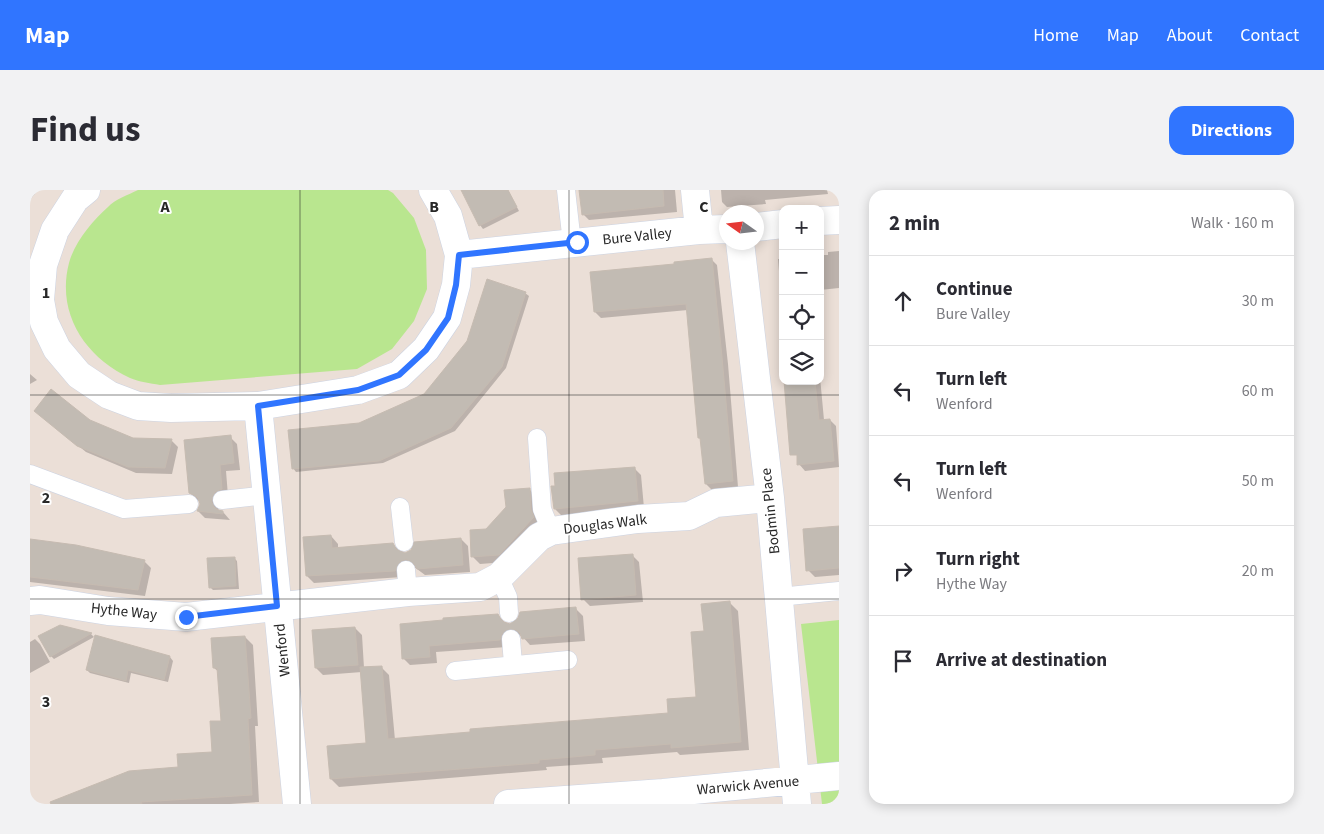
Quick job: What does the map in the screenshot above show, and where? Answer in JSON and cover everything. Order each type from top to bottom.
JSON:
[{"type":"street","points":[[86,190],[75,199],[55,230],[43,265],[35,300],[57,349],[79,376],[109,395],[138,406],[171,408],[258,406],[358,390],[399,375],[426,350],[448,318],[456,285],[459,255],[448,216],[433,190]]},
{"type":"street","points":[[695,190],[699,230]]},
{"type":"street","points":[[824,221],[839,220]]},
{"type":"street","points":[[764,226],[779,224]]},
{"type":"street","name":"Bure Valley","points":[[459,255],[719,229]]},
{"type":"street","name":"Bodmin Place","points":[[741,250],[770,498],[796,792]]},
{"type":"street","name":"Wenford","points":[[258,406],[297,804]]},
{"type":"street","name":"Douglas Walk","points":[[277,606],[407,581],[480,587],[499,577],[539,537],[551,531],[638,519],[689,516],[716,503],[770,498]]},
{"type":"street","name":"Hythe Way","points":[[30,601],[40,600],[108,612],[186,617],[277,606]]},
{"type":"street","name":"Warwick Avenue","points":[[508,804],[663,793],[796,792],[839,776]]},
{"type":"lane","points":[[566,190],[572,243]]},
{"type":"lane","points":[[537,438],[542,508],[551,531]]},
{"type":"lane","points":[[30,474],[124,509],[189,504]]},
{"type":"lane","points":[[222,500],[267,495]]},
{"type":"lane","points":[[400,507],[404,542]]},
{"type":"lane","points":[[499,577],[508,597],[509,613]]},
{"type":"lane","points":[[779,597],[839,591]]},
{"type":"lane","points":[[511,639],[513,664]]},
{"type":"lane","points":[[455,671],[568,660]]},
{"type":"green space","points":[[138,190],[388,190],[393,193],[414,218],[426,250],[427,289],[414,321],[392,349],[357,369],[160,385],[130,378],[114,369],[87,346],[71,316],[67,299],[66,281],[71,255],[90,225],[114,202]]},
{"type":"green space","points":[[839,620],[839,804],[822,804],[801,624]]},
{"type":"building","points":[[461,190],[508,190],[517,207],[479,226]]},
{"type":"building","points":[[579,190],[663,190],[664,206],[582,215]]},
{"type":"building","points":[[712,258],[733,481],[705,484],[700,438],[698,438],[686,304],[594,312],[590,272],[674,264],[674,262]]},
{"type":"building","points":[[487,279],[526,292],[502,367],[451,428],[379,461],[292,469],[288,430],[359,423],[424,394],[467,341]]},
{"type":"building","points":[[784,385],[815,385],[819,420],[830,419],[834,461],[797,465],[797,455],[790,455]]},
{"type":"building","points":[[51,389],[90,420],[133,438],[172,439],[165,468],[128,467],[77,446],[34,411]]},
{"type":"building","points":[[231,435],[234,463],[220,465],[222,489],[215,492],[211,501],[214,507],[223,511],[223,514],[197,511],[200,504],[198,498],[189,493],[184,440]]},
{"type":"building","points":[[635,467],[638,501],[554,509],[551,486],[555,486],[554,473]]},
{"type":"building","points":[[530,488],[531,510],[534,517],[499,555],[471,557],[470,530],[486,529],[506,507],[504,490]]},
{"type":"building","points":[[839,526],[839,568],[806,571],[803,529]]},
{"type":"building","points":[[331,535],[332,548],[393,543],[396,549],[405,553],[411,550],[414,542],[461,538],[463,565],[417,569],[414,564],[406,559],[400,562],[395,571],[306,576],[303,537]]},
{"type":"building","points":[[30,539],[76,545],[145,560],[138,590],[30,577]]},
{"type":"building","points":[[633,554],[636,595],[581,600],[578,558]]},
{"type":"building","points":[[235,557],[236,586],[209,588],[207,558]]},
{"type":"building","points":[[730,601],[741,742],[671,748],[671,744],[595,750],[595,755],[539,760],[539,763],[330,779],[327,746],[366,743],[360,667],[382,666],[388,739],[470,732],[470,729],[668,713],[667,699],[696,697],[691,632],[704,631],[701,604]]},
{"type":"building","points":[[576,607],[579,634],[522,639],[520,633],[510,629],[502,634],[500,640],[429,646],[430,657],[402,659],[400,624],[443,620],[443,618],[498,614],[504,622],[510,624],[518,618],[520,612]]},
{"type":"building","points":[[60,625],[92,633],[50,657],[38,636]]},
{"type":"building","points":[[355,627],[358,665],[315,668],[312,630]]},
{"type":"building","points":[[95,635],[170,656],[164,680],[128,670],[126,681],[86,670]]},
{"type":"building","points":[[245,636],[251,718],[248,719],[252,795],[141,802],[142,804],[51,804],[50,802],[129,771],[178,767],[177,754],[212,752],[210,721],[221,721],[217,668],[213,668],[211,638]]},
{"type":"route","points":[[186,617],[277,606],[258,406],[358,390],[399,375],[426,350],[448,318],[456,285],[459,255],[577,242]]}]
